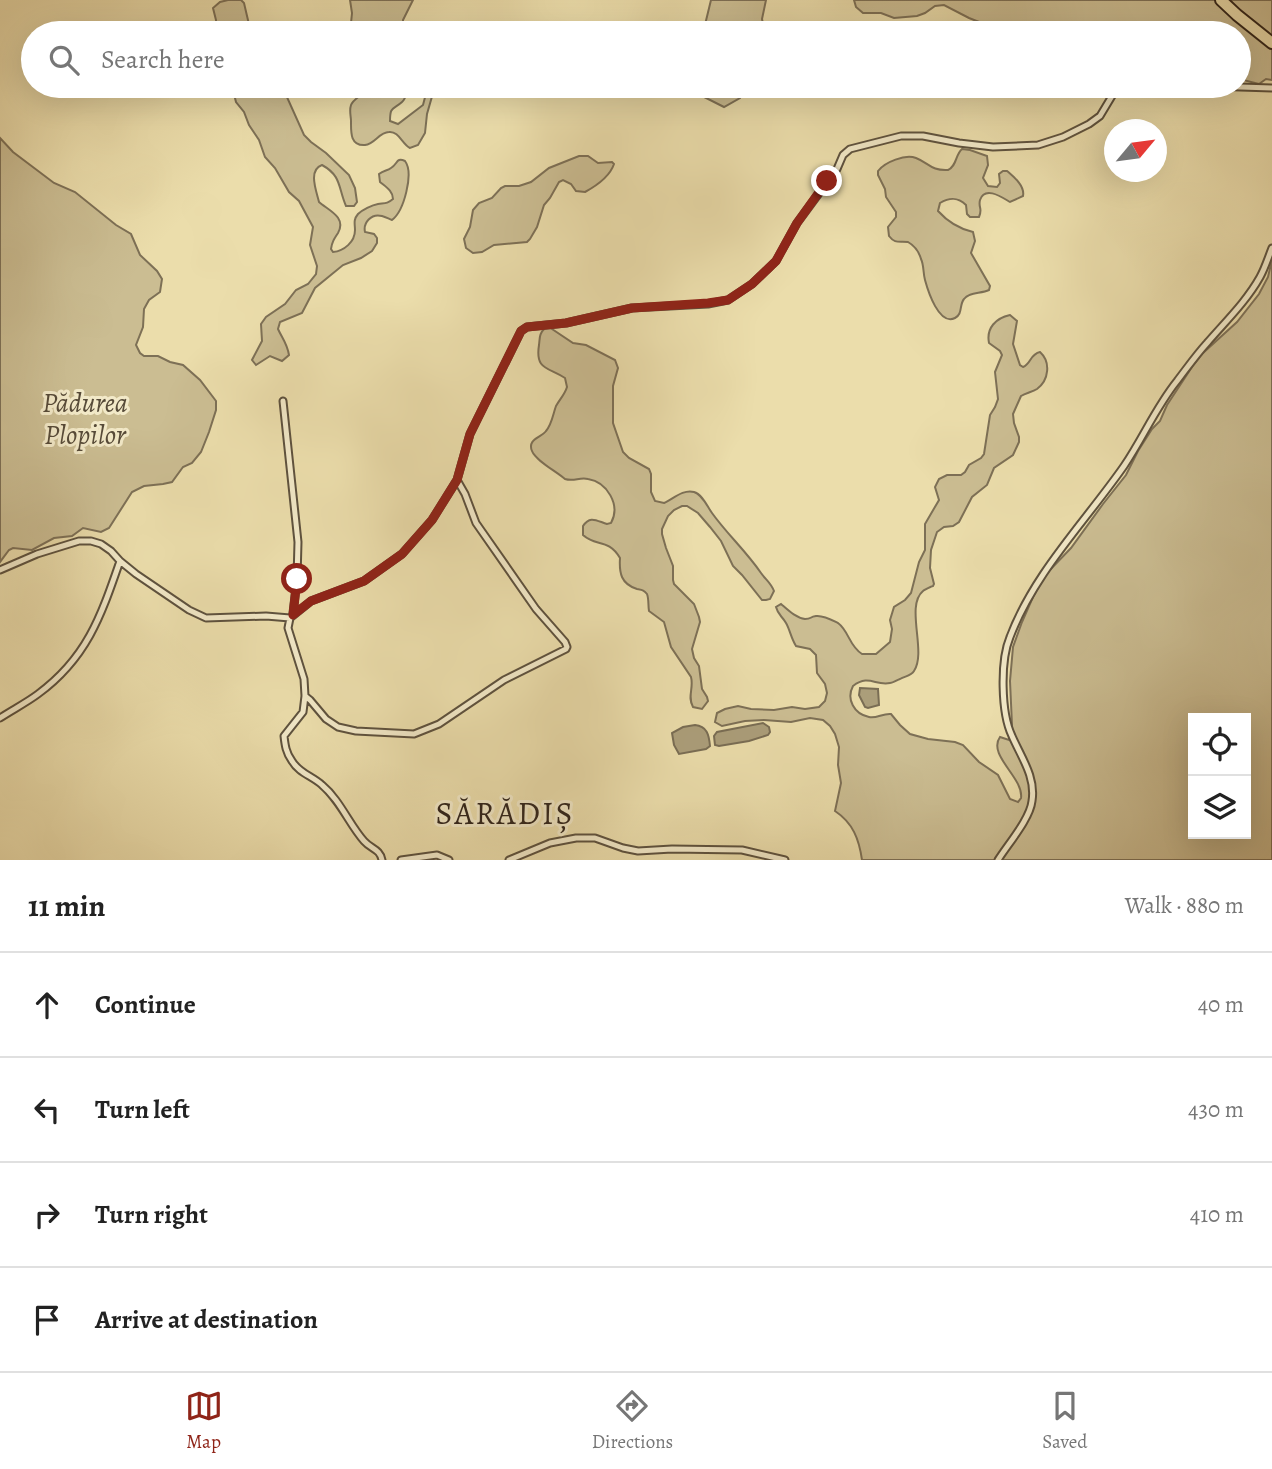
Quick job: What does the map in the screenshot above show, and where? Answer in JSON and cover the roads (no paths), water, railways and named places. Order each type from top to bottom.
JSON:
[{"type":"highway","points":[[1221,0],[1244,21]]},
{"type":"highway","points":[[1251,27],[1272,43]]},
{"type":"street","points":[[1251,87],[1272,88]]},
{"type":"street","points":[[0,570],[37,554],[79,541],[91,541],[101,544],[120,561],[189,610],[206,618],[292,616],[311,601],[364,581],[402,554],[432,520],[457,480],[470,434],[521,331],[527,327],[566,323],[632,308],[728,300],[752,284],[776,261],[797,223],[837,169],[843,155],[850,149],[901,136],[923,136],[993,147],[1038,145],[1063,137],[1089,124],[1100,116],[1111,98]]},
{"type":"street","points":[[998,860],[1027,815],[1032,802],[1032,784],[1010,733],[1006,714],[1003,674],[1009,639],[1024,606],[1052,562],[1124,466],[1164,397],[1249,293],[1260,277],[1272,248]]},
{"type":"street","points":[[283,401],[298,542],[297,579],[288,628],[304,679],[305,696],[303,712],[284,736],[285,748],[299,770],[322,785],[366,844],[377,850],[383,860]]},
{"type":"street","points":[[305,696],[326,719],[338,727],[356,731],[414,734],[439,724],[505,680],[568,647],[537,609],[476,523],[457,480]]},
{"type":"street","points":[[0,718],[38,694],[76,658],[101,616],[120,561]]},
{"type":"street","points":[[509,860],[550,843],[595,838],[638,851],[742,850],[785,860]]},
{"type":"street","points":[[401,860],[436,855],[449,860]]},
{"type":"district","name":"SĂRĂDIȘ","points":[[505,813]]},
{"type":"park label","name":"Pădurea Plopilor","points":[[85,419]]}]
